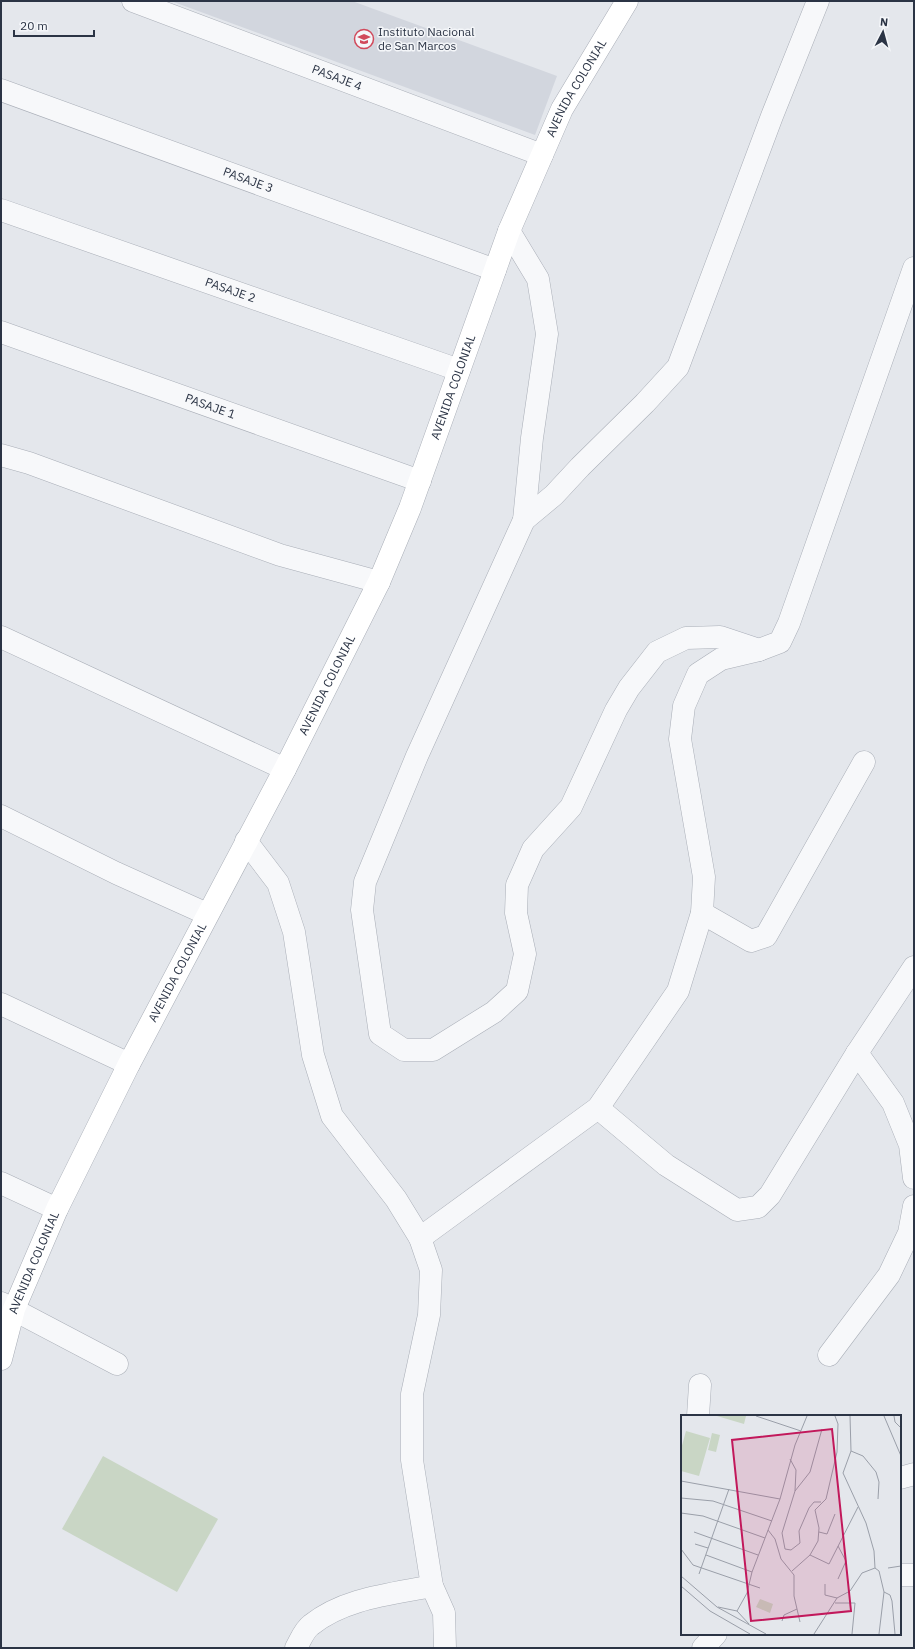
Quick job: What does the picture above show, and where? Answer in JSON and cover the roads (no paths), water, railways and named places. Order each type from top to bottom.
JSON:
[{"type":"street","name":"PASAJE 4","points":[[133,1],[542,155]]},
{"type":"street","name":"AVENIDA COLONIAL","points":[[1,1359],[8,1306],[129,1064],[285,769],[380,582],[420,481],[509,231],[562,109],[627,1]]},
{"type":"street","points":[[524,520],[554,495],[580,467],[645,403],[678,367],[772,116],[818,1]]},
{"type":"street","name":"PASAJE 3","points":[[1,90],[495,270]]},
{"type":"street","name":"PASAJE 2","points":[[1,210],[459,370]]},
{"type":"street","points":[[509,231],[538,278],[547,334],[532,438],[524,520],[417,756],[365,882],[362,910],[380,1034],[404,1050],[432,1050],[494,1012],[517,991],[525,954],[516,913],[517,885],[533,849],[571,807],[616,710],[629,688],[657,652],[686,638],[720,636],[759,650]]},
{"type":"street","points":[[420,1238],[598,1108],[678,991],[702,913],[704,877],[680,739],[684,706],[698,674],[721,659],[759,650],[780,642],[789,624],[914,268]]},
{"type":"street","name":"PASAJE 1","points":[[1,332],[420,481]]},
{"type":"street","points":[[1,455],[29,463],[280,555],[380,582]]},
{"type":"street","points":[[1,637],[111,686],[285,769]]},
{"type":"street","points":[[702,913],[751,941],[766,936],[864,762]]},
{"type":"street","points":[[1,816],[116,873],[207,914]]},
{"type":"street","points":[[246,841],[278,883],[294,932],[313,1055],[332,1116],[396,1199],[420,1238],[432,1270],[429,1315],[412,1394],[412,1460],[432,1586],[444,1613],[445,1648]]},
{"type":"street","points":[[598,1108],[666,1165],[737,1210],[747,1210],[758,1207],[770,1195],[857,1053],[914,967]]},
{"type":"street","points":[[1,1004],[129,1064]]},
{"type":"street","points":[[857,1053],[893,1103],[910,1145],[914,1178]]},
{"type":"street","points":[[1,1183],[57,1209]]},
{"type":"street","points":[[829,1355],[889,1275],[909,1233],[914,1206]]},
{"type":"street","points":[[8,1306],[117,1364]]},
{"type":"street","points":[[698,1415],[700,1385]]},
{"type":"street","points":[[901,1478],[914,1474]]},
{"type":"street","points":[[901,1575],[914,1575]]},
{"type":"street","points":[[296,1648],[310,1626],[332,1612],[369,1598],[432,1586]]},
{"type":"street","points":[[703,1648],[715,1635]]},
{"type":"place","name":"Instituto Nacional de San Marcos","points":[[364,39]]}]
